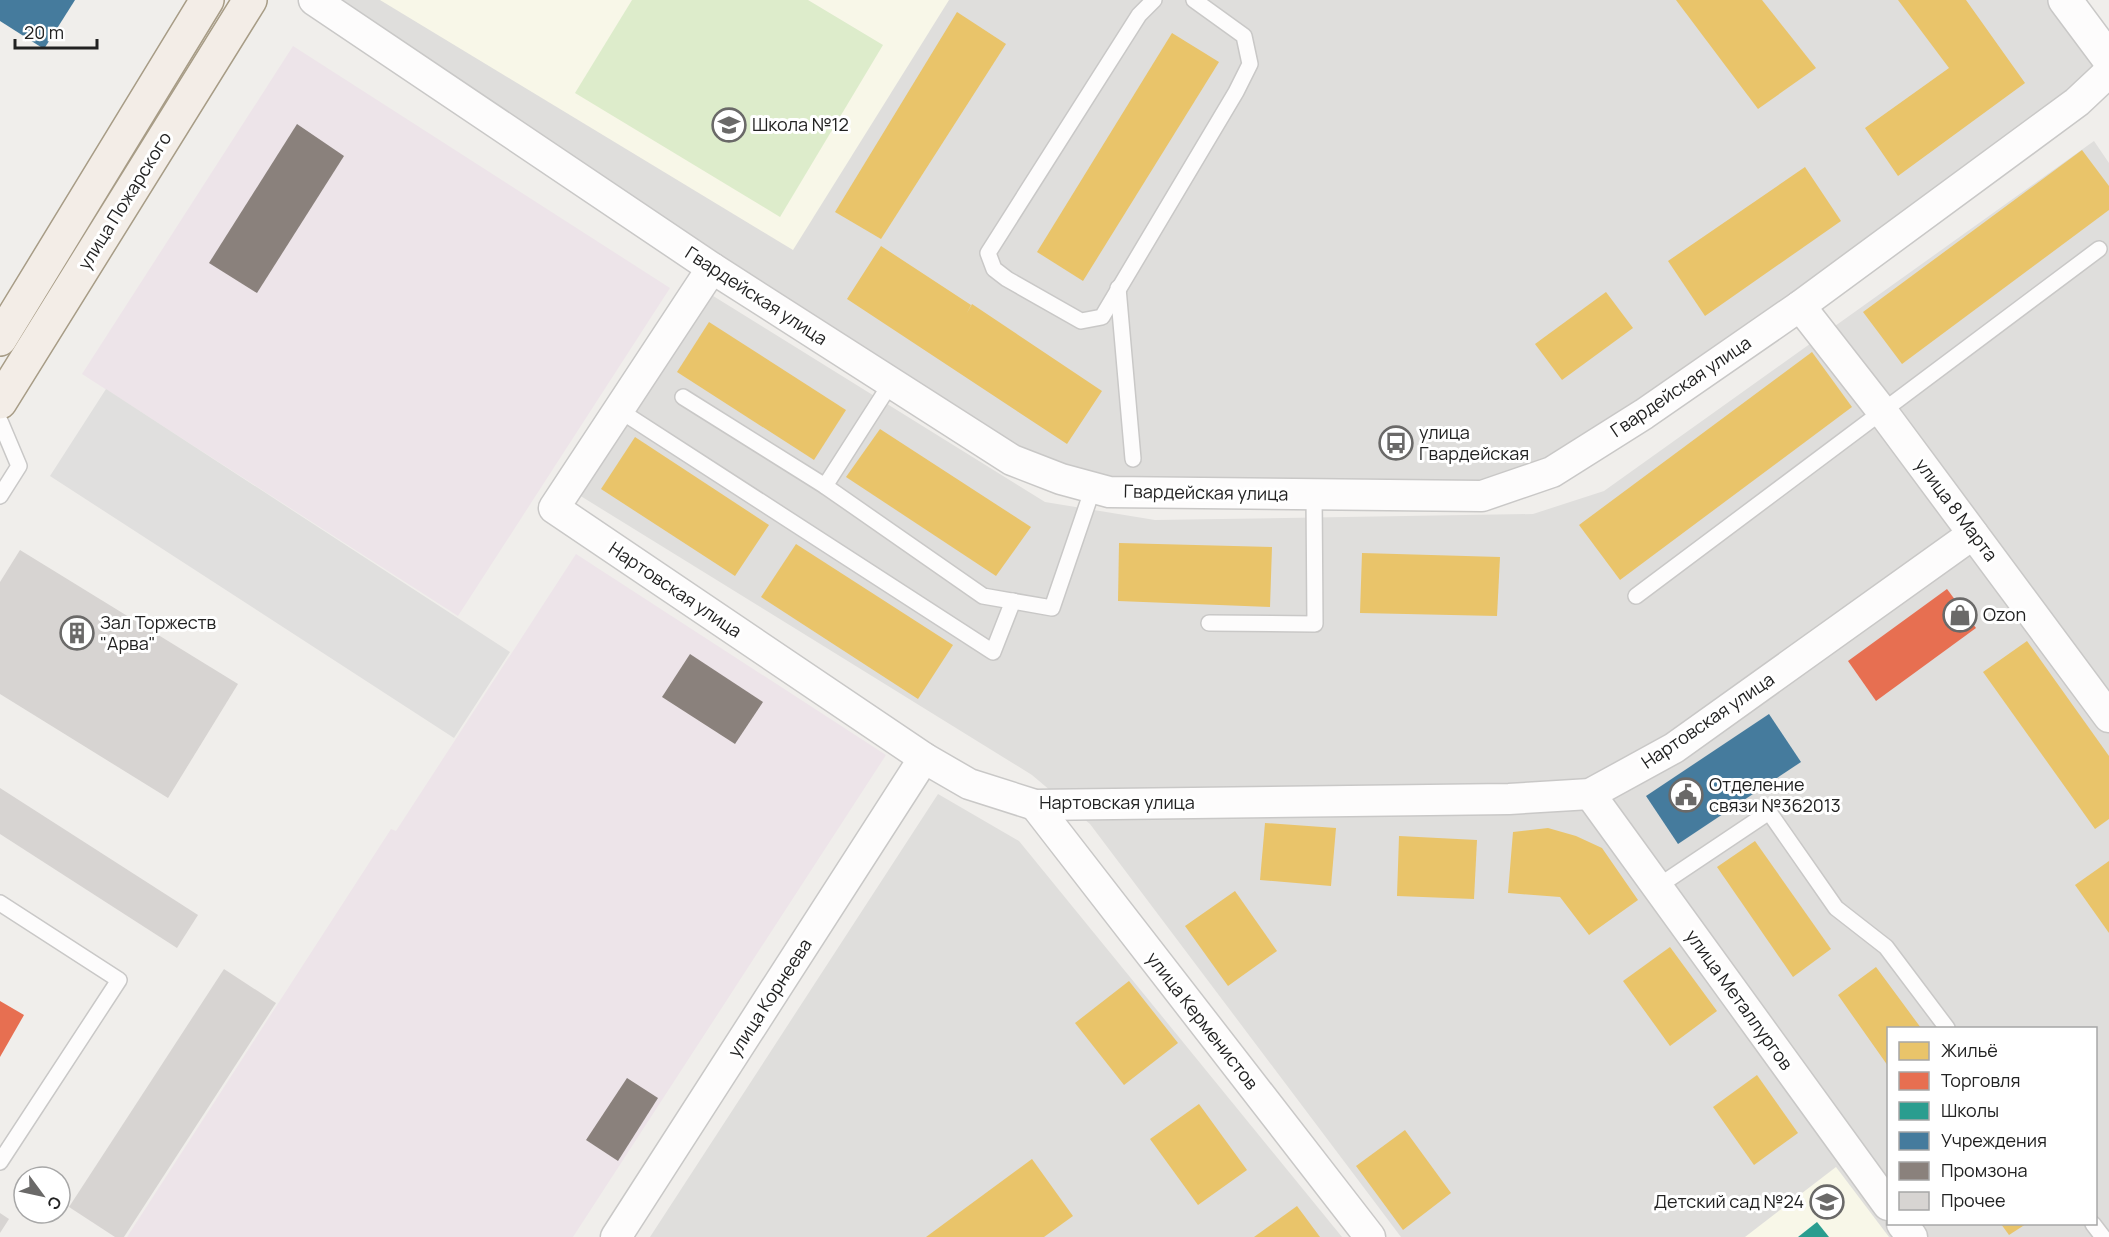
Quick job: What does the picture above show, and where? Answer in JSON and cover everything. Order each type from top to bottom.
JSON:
[{"type":"main road","name":"улица Пожарского","points":[[4,322],[207,0]]},
{"type":"main road","name":"улица Пожарского","points":[[0,402],[250,0]]},
{"type":"street","name":"Гвардейская улица","points":[[314,0],[712,268],[1012,460],[1109,492],[1482,496],[1552,472],[1644,414],[1800,306],[2077,102],[2109,72]]},
{"type":"street","points":[[2065,0],[2109,59]]},
{"type":"street","name":"Нартовская улица","points":[[712,268],[554,508],[924,758],[969,784],[1035,805],[1509,799],[1590,794],[1674,748],[1973,534]]},
{"type":"street","name":"улица 8 Марта","points":[[1800,306],[1882,411],[2109,717]]},
{"type":"street","name":"улица Корнеева","points":[[616,1237],[924,758]]},
{"type":"street","name":"улица Металлургов","points":[[1590,794],[1887,1204]]},
{"type":"street","name":"улица Керменистов","points":[[1035,805],[1370,1237]]},
{"type":"street","points":[[1903,1225],[1912,1237]]},
{"type":"lane","points":[[1155,0],[1139,15],[988,253],[994,269],[1007,279],[1081,321],[1102,317],[1236,92],[1250,64],[1244,36],[1194,0]]},
{"type":"lane","points":[[1636,596],[2099,249]]},
{"type":"lane","points":[[1118,288],[1133,459]]},
{"type":"lane","points":[[825,486],[891,383]]},
{"type":"lane","points":[[683,398],[825,486],[983,596],[1052,608],[1093,488]]},
{"type":"lane","points":[[619,410],[993,652],[1012,602]]},
{"type":"lane","points":[[0,421],[19,466],[0,496]]},
{"type":"lane","points":[[1209,623],[1315,624],[1314,494]]},
{"type":"lane","points":[[1658,887],[1769,812],[1836,908],[1886,947],[1946,1027]]},
{"type":"lane","points":[[0,903],[119,980],[0,1162]]},
{"type":"lane","points":[[2094,1225],[2103,1237]]},
{"type":"shaded area","points":[[314,0],[2065,0],[2109,59],[1644,414],[1482,496],[1061,479]]},
{"type":"shaded area","name":"Школа №12","points":[[380,0],[949,0],[793,250]]},
{"type":"shaded area","points":[[293,46],[670,288],[458,616],[82,374]]},
{"type":"shaded area","points":[[2094,141],[2109,163],[2109,1237],[1401,1237],[1090,824],[1032,775],[579,495],[710,294],[1045,502],[1155,520],[1533,514],[1604,491]]},
{"type":"shaded area","points":[[106,389],[510,652],[454,738],[50,476]]},
{"type":"shaded area","points":[[576,554],[886,755],[573,1237],[127,1237],[391,829],[396,831]]},
{"type":"shaded area","points":[[938,794],[1019,841],[1342,1237],[650,1237]]},
{"type":"shaded area","name":"Детский сад №24","points":[[1836,1167],[1889,1237],[1745,1237]]},
{"type":"green space","points":[[632,0],[808,0],[883,45],[780,217],[575,93]]},
{"type":"building: Жильё","points":[[1676,0],[1762,0],[1816,68],[1758,109]]},
{"type":"building: Жильё","points":[[1898,0],[1966,0],[2025,83],[1898,176],[1865,128],[1949,68]]},
{"type":"building: Жильё","points":[[957,12],[1006,44],[881,239],[835,212]]},
{"type":"building: Жильё","points":[[1172,33],[1219,62],[1083,281],[1037,252]]},
{"type":"building: Жильё","points":[[2082,150],[2109,186],[2109,210],[1902,364],[1863,312]]},
{"type":"building: Жильё","points":[[1805,167],[1841,221],[1705,316],[1668,261]]},
{"type":"building: Жильё","points":[[881,246],[971,305],[967,313],[972,304],[1102,391],[1067,444],[847,299]]},
{"type":"building: Жильё","points":[[1606,292],[1633,328],[1562,380],[1535,344]]},
{"type":"building: Жильё","points":[[709,322],[846,410],[814,460],[677,372]]},
{"type":"building: Жильё","points":[[1812,352],[1852,407],[1620,580],[1579,525]]},
{"type":"building: Жильё","points":[[880,429],[1031,527],[996,576],[846,477]]},
{"type":"building: Жильё","points":[[635,437],[769,525],[735,576],[601,489]]},
{"type":"building: Жильё","points":[[1119,543],[1272,547],[1270,607],[1118,601]]},
{"type":"building: Жильё","points":[[796,544],[953,645],[918,699],[761,597]]},
{"type":"building: Жильё","points":[[1362,553],[1500,557],[1497,616],[1360,613]]},
{"type":"building: Жильё","points":[[2027,641],[2109,756],[2109,819],[2095,829],[1983,672]]},
{"type":"building: Жильё","points":[[1265,823],[1336,828],[1331,886],[1260,880]]},
{"type":"building: Жильё","points":[[1548,828],[1576,836],[1602,848],[1638,900],[1589,935],[1560,897],[1508,893],[1513,832]]},
{"type":"building: Жильё","points":[[1399,836],[1477,840],[1474,899],[1397,896]]},
{"type":"building: Жильё","points":[[1755,841],[1831,949],[1793,977],[1717,867]]},
{"type":"building: Жильё","points":[[2109,861],[2109,933],[2075,885]]},
{"type":"building: Жильё","points":[[1235,891],[1277,951],[1228,986],[1185,926]]},
{"type":"building: Жильё","points":[[1670,947],[1717,1011],[1670,1046],[1623,981]]},
{"type":"building: Жильё","points":[[1876,967],[1920,1027],[1887,1027],[1887,1065],[1838,995]]},
{"type":"building: Жильё","points":[[1129,981],[1178,1043],[1124,1085],[1075,1023]]},
{"type":"building: Жильё","points":[[1757,1075],[1798,1133],[1754,1165],[1713,1107]]},
{"type":"building: Жильё","points":[[1199,1104],[1247,1170],[1198,1205],[1150,1139]]},
{"type":"building: Жильё","points":[[1405,1130],[1451,1193],[1403,1230],[1356,1166]]},
{"type":"building: Жильё","points":[[1032,1159],[1073,1216],[1044,1237],[926,1237]]},
{"type":"building: Жильё","points":[[1297,1206],[1320,1237],[1254,1237]]},
{"type":"building: Жильё","points":[[2002,1225],[2024,1225],[2009,1235]]},
{"type":"building: Торговля","points":[[1947,589],[1976,628],[1876,701],[1848,661]]},
{"type":"building: Торговля","points":[[0,1001],[24,1015],[0,1057]]},
{"type":"building: Школы","points":[[1817,1222],[1829,1237],[1798,1237]]},
{"type":"building: Учреждения","points":[[0,0],[75,0],[44,49],[0,21]]},
{"type":"building: Учреждения","points":[[1769,714],[1801,762],[1678,844],[1646,796]]},
{"type":"building: Промзона","points":[[297,124],[344,156],[257,293],[209,263]]},
{"type":"building: Промзона","points":[[690,654],[763,702],[735,744],[662,697]]},
{"type":"building: Промзона","points":[[627,1078],[658,1098],[618,1161],[586,1140]]},
{"type":"building: Прочее","name":"Зал Торжеств \"Арва\"","points":[[20,550],[238,684],[168,798],[0,694],[0,582]]},
{"type":"building: Прочее","points":[[0,788],[198,915],[177,948],[0,834]]},
{"type":"building: Прочее","points":[[224,969],[276,1003],[124,1237],[115,1237],[72,1209],[72,1202]]},
{"type":"building: Прочее","points":[[0,1213],[9,1219],[0,1233]]},
{"type":"place","name":"Школа №12","points":[[729,125]]},
{"type":"place","name":"улица Гвардейская","points":[[1396,443]]},
{"type":"place","name":"Ozon","points":[[1960,615]]},
{"type":"place","name":"Зал Торжеств \"Арва\"","points":[[77,633]]},
{"type":"place","name":"Отделение связи №362013","points":[[1686,795]]},
{"type":"place","name":"Детский сад №24","points":[[1827,1202]]}]
